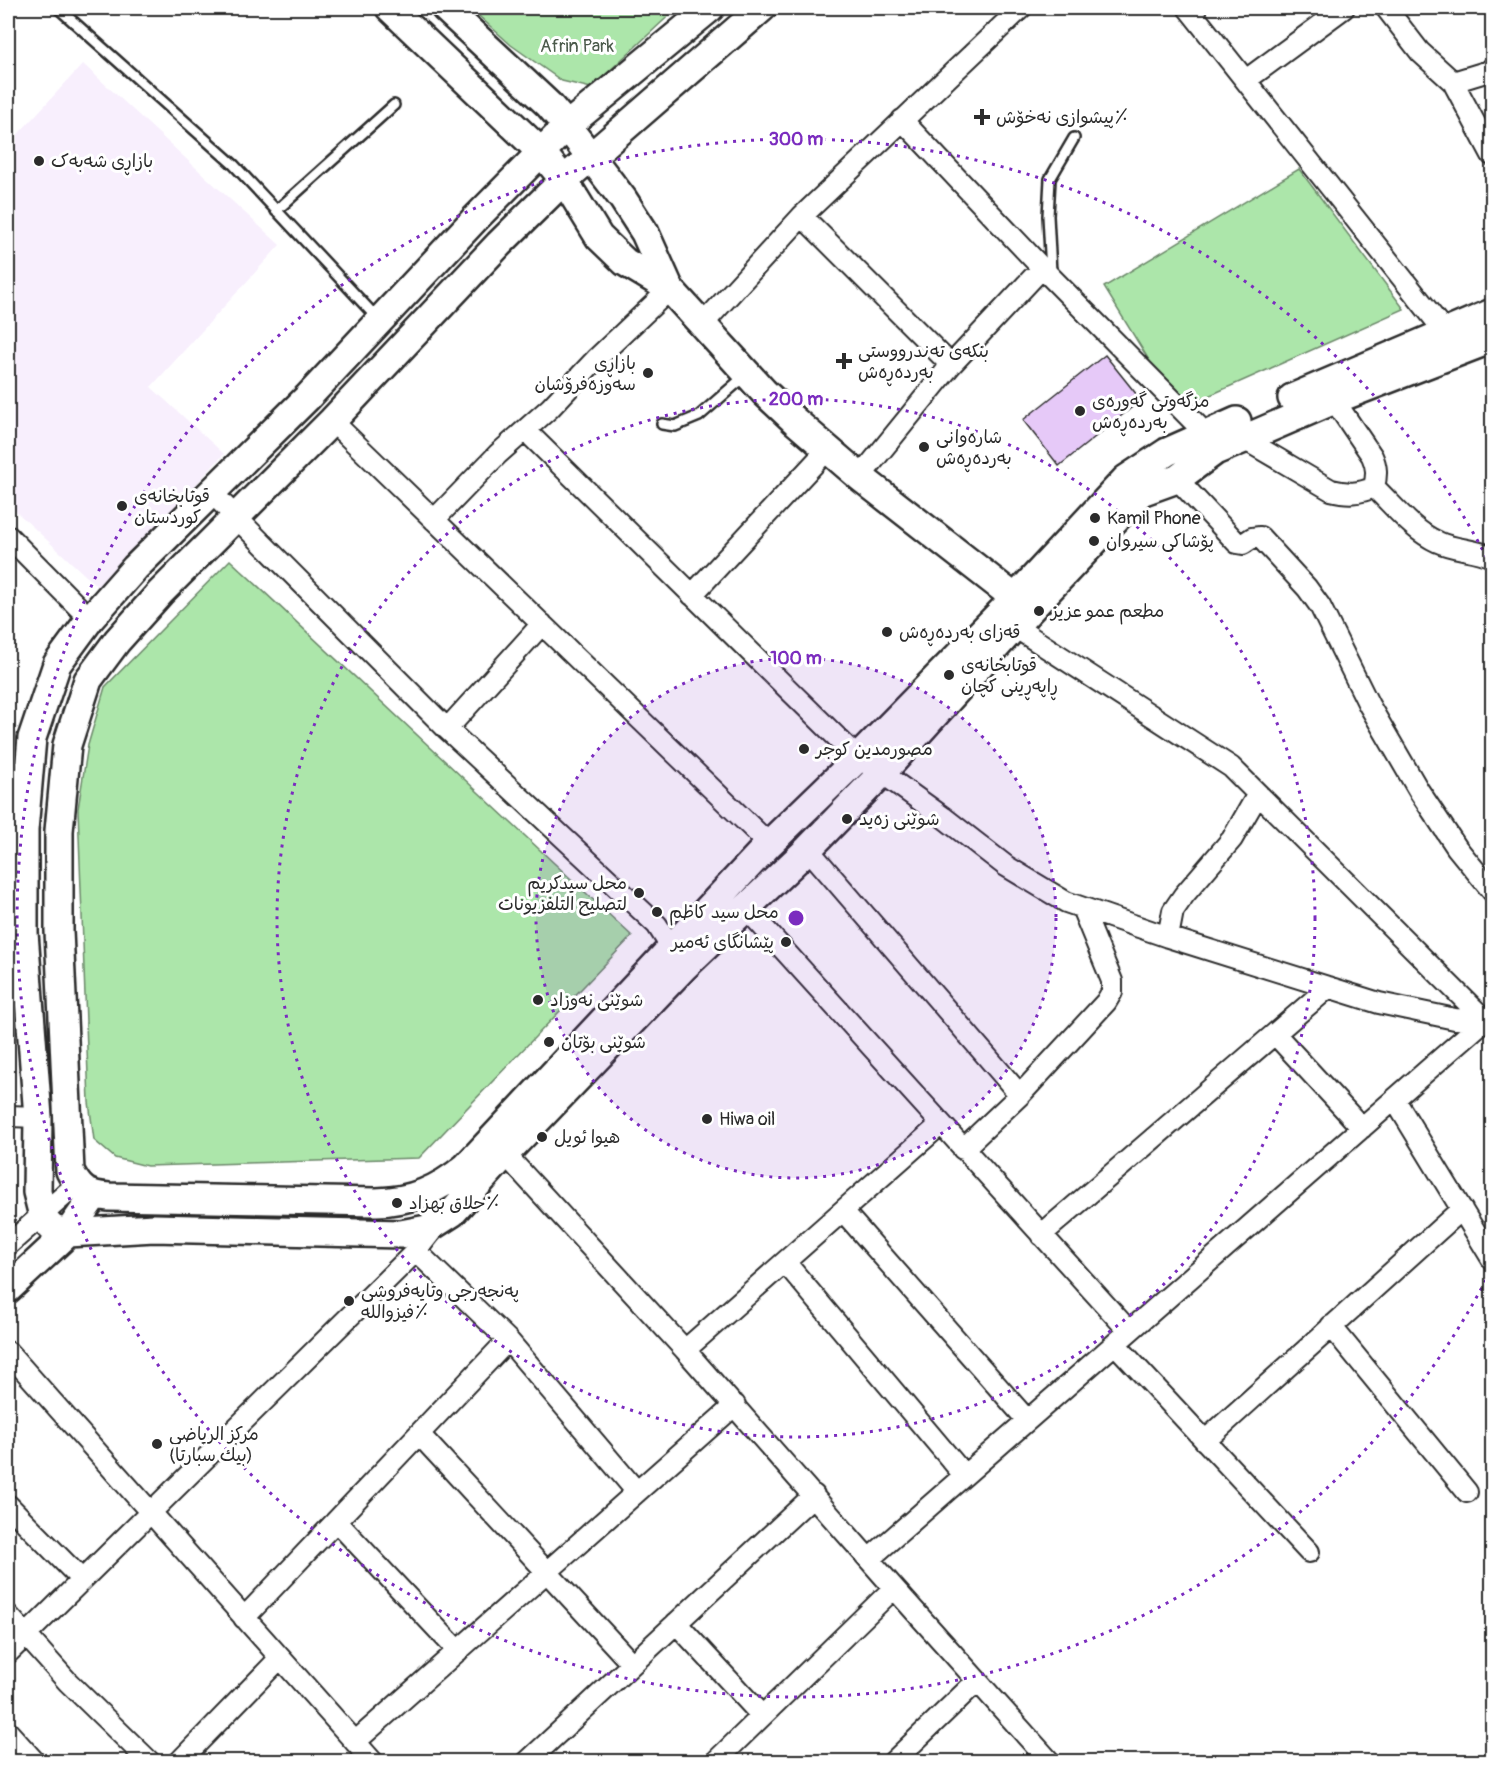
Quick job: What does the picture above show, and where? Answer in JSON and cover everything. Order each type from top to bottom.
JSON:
[{"type":"main road","points":[[390,8],[542,153],[564,180],[599,237],[625,261],[670,289],[765,392],[827,450],[1015,598]]},
{"type":"main road","points":[[445,8],[549,105],[567,126],[623,199],[645,234],[670,289]]},
{"type":"main road","points":[[710,8],[567,126],[474,220],[307,398],[135,568],[90,619],[57,664],[32,738],[16,900],[24,933],[38,1117],[36,1181],[42,1215],[53,1229],[68,1233],[154,1228],[401,1234],[420,1231],[438,1223],[452,1213],[505,1154],[684,967],[808,849],[882,773],[1141,492],[1177,478],[1215,451],[1334,400],[1492,339]]},
{"type":"main road","points":[[762,8],[564,180],[499,244],[332,421],[160,592],[117,641],[88,680],[67,745],[59,831],[59,931],[70,1171],[85,1190],[376,1202],[405,1199],[434,1190],[466,1167],[769,844],[858,758],[1015,598],[1126,479],[1167,452],[1492,313]]},
{"type":"main road","points":[[8,1289],[68,1233],[85,1190]]},
{"type":"street","points":[[702,325],[802,216],[1021,8]]},
{"type":"street","points":[[1188,8],[1445,332]]},
{"type":"street","points":[[1246,80],[1344,8]]},
{"type":"street","points":[[1386,8],[1420,52],[1453,82],[1492,156]]},
{"type":"street","points":[[1453,82],[1489,71],[1492,68]]},
{"type":"street","points":[[902,120],[1047,273],[1207,435]]},
{"type":"street","points":[[802,216],[951,365]]},
{"type":"street","points":[[860,477],[951,365],[1047,273]]},
{"type":"street","points":[[434,520],[498,453],[525,430],[670,289]]},
{"type":"street","points":[[1334,400],[1372,456],[1377,472],[1374,487]]},
{"type":"street","points":[[332,421],[769,844]]},
{"type":"street","points":[[525,430],[858,758],[882,773],[1006,866],[1066,902],[1168,937],[1379,1003],[1455,1019],[1489,1020]]},
{"type":"street","points":[[1244,439],[1331,490],[1352,494],[1374,487]]},
{"type":"street","points":[[692,595],[827,450]]},
{"type":"street","points":[[1177,478],[1237,543],[1243,544],[1252,538],[1260,537],[1307,588],[1331,626],[1369,705],[1419,791],[1457,848],[1492,891]]},
{"type":"street","points":[[1374,487],[1427,536],[1447,546],[1492,557]]},
{"type":"street","points":[[212,493],[447,729],[657,925],[671,947]]},
{"type":"street","points":[[8,536],[90,619]]},
{"type":"street","points":[[447,729],[542,624]]},
{"type":"street","points":[[1015,627],[1231,767],[1489,1020]]},
{"type":"street","points":[[1168,937],[1173,911],[1232,839],[1258,794]]},
{"type":"street","points":[[808,849],[1020,1095]]},
{"type":"street","points":[[745,907],[1041,1235],[1206,1441],[1309,1552]]},
{"type":"street","points":[[963,1149],[1020,1095],[1106,1002],[1112,992],[1112,981],[1082,908]]},
{"type":"street","points":[[1041,1235],[1329,987]]},
{"type":"street","points":[[868,1558],[1489,1020]]},
{"type":"street","points":[[1275,1034],[1362,1128]]},
{"type":"street","points":[[1395,1100],[1492,1259]]},
{"type":"street","points":[[8,1116],[38,1117]]},
{"type":"street","points":[[685,1350],[941,1124]]},
{"type":"street","points":[[505,1154],[735,1405],[894,1588],[1050,1761]]},
{"type":"street","points":[[8,1245],[42,1215],[85,1190]]},
{"type":"street","points":[[1206,1441],[1461,1209]]},
{"type":"street","points":[[843,1211],[1027,1420]]},
{"type":"street","points":[[8,1653],[416,1251],[438,1223]]},
{"type":"street","points":[[416,1251],[508,1340],[637,1492]]},
{"type":"street","points":[[785,1262],[964,1475]]},
{"type":"street","points":[[1331,1326],[1467,1492]]},
{"type":"street","points":[[244,1618],[508,1340]]},
{"type":"street","points":[[8,1352],[373,1761]]},
{"type":"street","points":[[355,1742],[735,1405]]},
{"type":"street","points":[[419,1434],[545,1573],[632,1664]]},
{"type":"street","points":[[527,1761],[814,1495]]},
{"type":"street","points":[[8,1505],[82,1580]]},
{"type":"street","points":[[336,1521],[458,1651]]},
{"type":"street","points":[[715,1761],[894,1588]]},
{"type":"street","points":[[8,1615],[68,1682],[150,1761]]},
{"type":"street","points":[[676,1623],[762,1716]]},
{"type":"street","points":[[179,1761],[280,1658]]},
{"type":"street","points":[[893,1761],[977,1681]]},
{"type":"street","points":[[8,1732],[35,1761]]},
{"type":"lane","points":[[58,8],[234,165],[379,320]]},
{"type":"lane","points":[[276,211],[394,105]]},
{"type":"lane","points":[[1047,273],[1050,179],[1074,138]]},
{"type":"lane","points":[[662,424],[675,426],[699,416],[748,373]]},
{"type":"shaded area","points":[[83,64],[280,245],[151,387],[224,454],[100,589],[8,504],[8,145]]},
{"type":"green space","name":"Afrin Park","points":[[470,8],[677,8],[591,88],[562,81],[511,45]]},
{"type":"green space","points":[[1299,169],[1404,309],[1179,409],[1104,287]]},
{"type":"green space","points":[[230,560],[632,936],[419,1158],[147,1166],[115,1158],[94,1140],[89,1102],[78,809],[88,745],[105,687]]},
{"type":"building","points":[[1105,355],[1141,400],[1059,466],[1023,420]]},
{"type":"place","name":"پیشوازی نەخۆش٪","points":[[982,117]]},
{"type":"place","name":"بازاڕی شەبەک","points":[[39,161]]},
{"type":"place","name":"بنکەی تەندرووستی بەردەڕەش","points":[[844,361]]},
{"type":"place","name":"بازاڕی سەوزەفرۆشان","points":[[648,373]]},
{"type":"place","name":"مزگەوتی گەورەی بەردەڕەش","points":[[1080,411]]},
{"type":"place","name":"شارەوانی بەردەڕەش","points":[[924,447]]},
{"type":"place","name":"قوتابخانەی کوردستان","points":[[122,506]]},
{"type":"place","name":"Kamil Phone","points":[[1095,518]]},
{"type":"place","name":"پۆشاکی سیروان","points":[[1094,541]]},
{"type":"place","name":"مطعم عمو عزيز","points":[[1039,611]]},
{"type":"place","name":"قەزای بەردەڕەش","points":[[887,632]]},
{"type":"place","name":"قوتابخانەی ڕاپەڕینی کچان","points":[[949,675]]},
{"type":"place","name":"مصورمدین كوجر","points":[[804,749]]},
{"type":"place","name":"شوێنی زەید","points":[[847,819]]},
{"type":"place","name":"محل سيدكريم لتصليح التلفزيونات","points":[[639,893]]},
{"type":"place","name":"محل سيد كاظم","points":[[657,912]]},
{"type":"place","name":"پێشانگای ئەمیر","points":[[786,942]]},
{"type":"place","name":"شوێنی نەوزاد","points":[[538,1000]]},
{"type":"place","name":"شوێنی بۆتان","points":[[549,1042]]},
{"type":"place","name":"Hiwa oil","points":[[707,1119]]},
{"type":"place","name":"هيوا ئويل","points":[[542,1137]]},
{"type":"place","name":"حلاق بهزاد٪","points":[[397,1203]]},
{"type":"place","name":"پەنجەرجی وتایەفروشی فیزواللە٪","points":[[349,1301]]},
{"type":"place","name":"مركز الرياضي (بيك سبارتا)","points":[[157,1444]]}]
